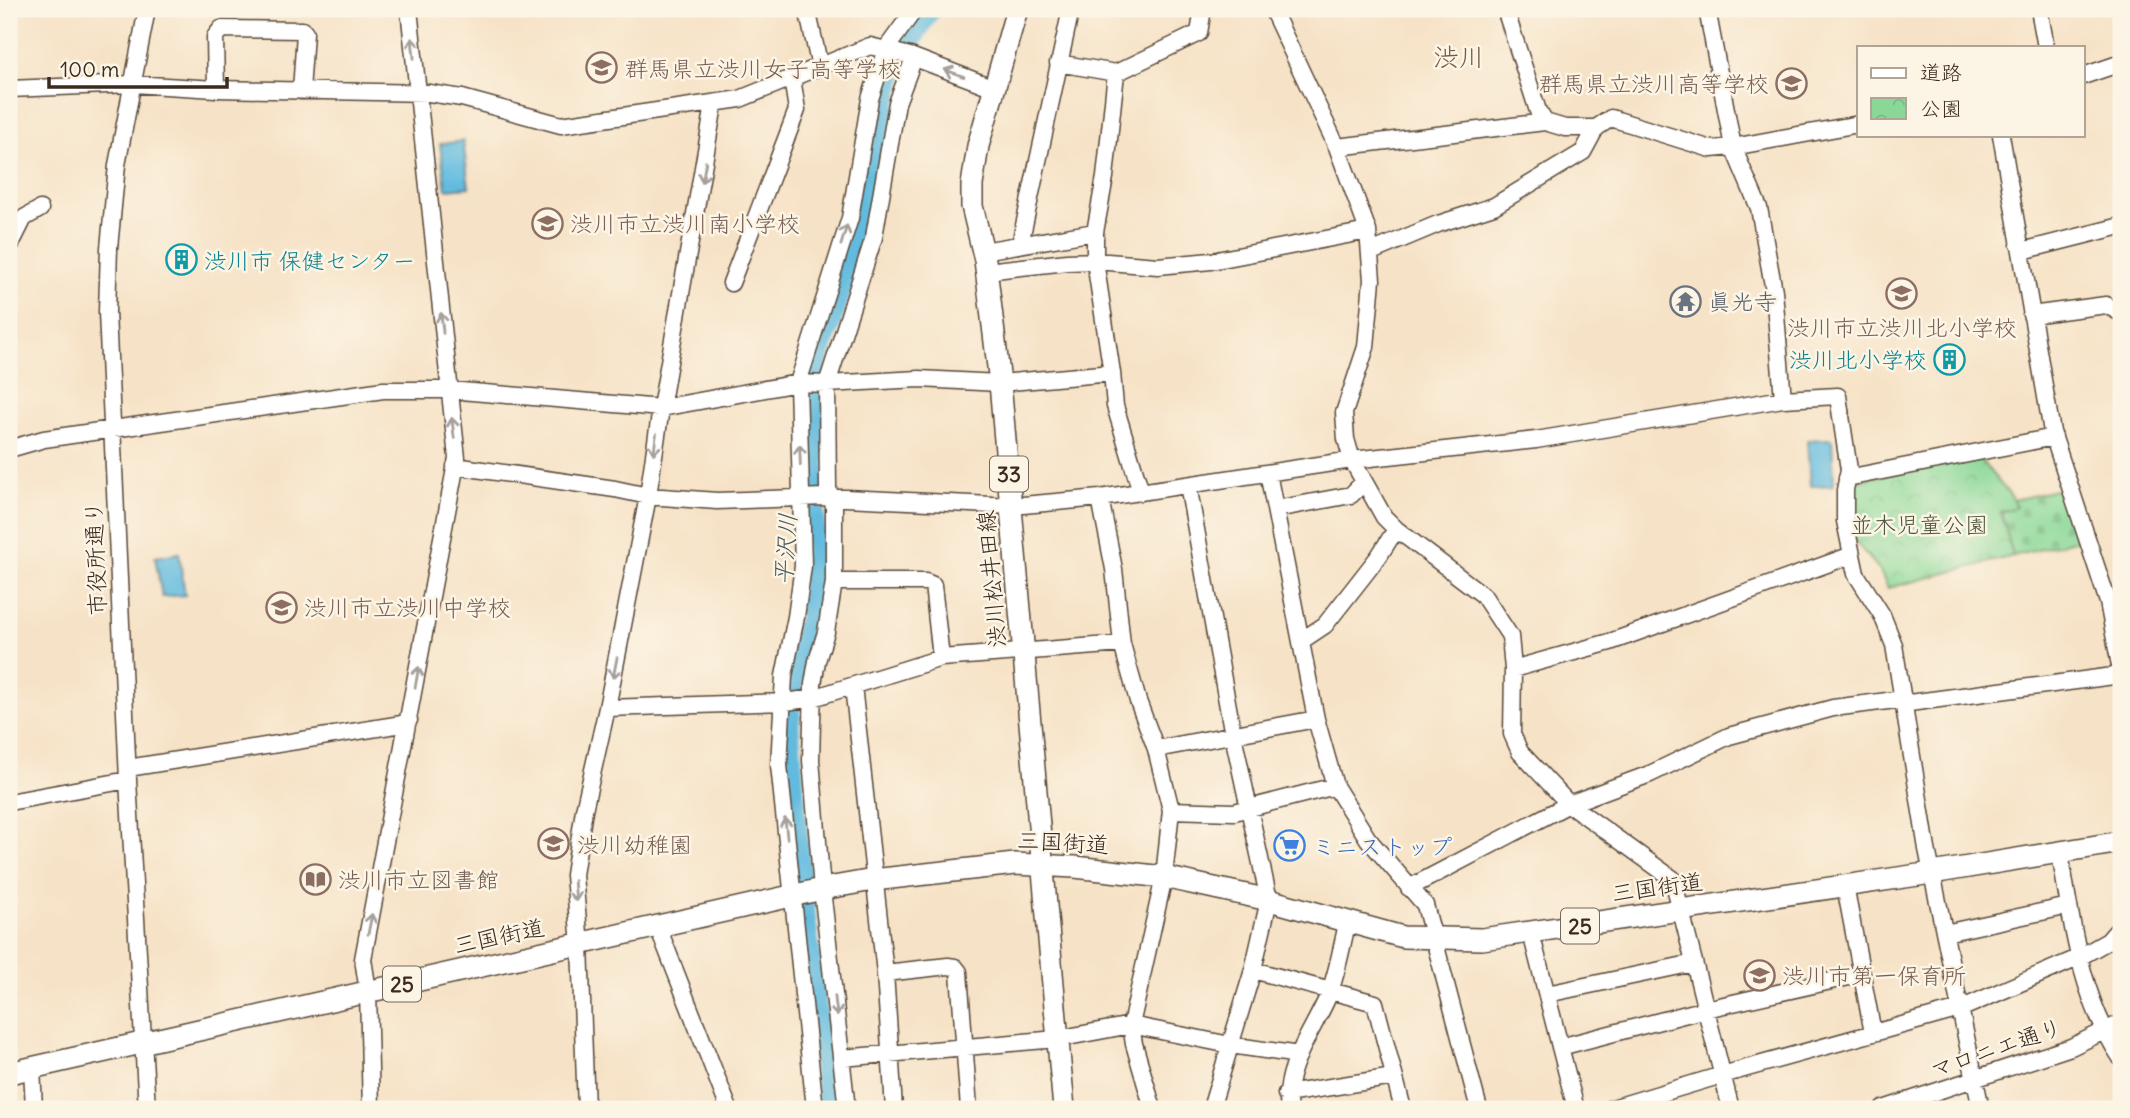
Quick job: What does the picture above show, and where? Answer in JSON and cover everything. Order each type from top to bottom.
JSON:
[{"type":"main road","name":"渋川松井田線","points":[[1017,9],[978,146],[972,206],[985,261],[1000,383],[1064,1109]]},
{"type":"main road","name":"三国街道","points":[[9,1073],[806,893],[873,880],[1015,864],[1041,864],[1164,877],[1269,900],[1403,937],[1482,939],[1933,873],[2121,842]]},
{"type":"street","name":"市役所通り","points":[[147,9],[117,165],[109,248],[107,312],[128,774],[147,1109]]},
{"type":"street","points":[[371,1109],[368,991],[363,959],[457,458],[409,9]]},
{"type":"street","points":[[807,9],[820,67]]},
{"type":"street","points":[[847,1109],[830,965],[806,893],[779,765],[783,702],[803,566],[801,383],[850,218],[870,99],[889,50],[915,9]]},
{"type":"street","points":[[1020,244],[1071,9]]},
{"type":"street","points":[[1058,63],[1116,73],[1199,33],[1203,9]]},
{"type":"street","points":[[1272,9],[1337,147],[1368,231],[1372,280],[1366,347],[1344,413],[1346,439],[1352,460],[1384,517],[1483,595],[1510,636],[1513,669],[1512,734],[1520,752],[1569,804],[1673,879],[1731,1109]]},
{"type":"street","points":[[1505,9],[1538,111],[1545,122]]},
{"type":"street","points":[[1707,9],[1733,147],[1759,208],[1774,291],[1783,399]]},
{"type":"street","points":[[2039,9],[2046,46]]},
{"type":"street","points":[[216,89],[215,37],[221,29],[302,30],[305,33],[301,91]]},
{"type":"street","points":[[9,89],[132,84],[216,89],[443,94],[561,125],[714,105],[740,99],[870,46],[912,57],[994,88]]},
{"type":"street","points":[[815,1109],[801,968],[811,760],[809,698],[826,632],[834,582],[834,506],[828,498],[826,384],[874,237],[897,103],[912,57]]},
{"type":"street","points":[[2084,76],[2121,64]]},
{"type":"street","points":[[1116,73],[1105,177],[1095,232],[1096,261],[1115,406],[1140,492]]},
{"type":"street","points":[[731,282],[797,110],[792,78]]},
{"type":"street","points":[[586,1109],[580,945],[574,875],[584,810],[607,708],[648,496],[714,105]]},
{"type":"street","points":[[1371,252],[1438,224],[1494,206],[1583,152],[1596,128],[1611,118],[1711,149],[1857,124]]},
{"type":"street","points":[[1337,147],[1545,122],[1565,128],[1596,128]]},
{"type":"street","points":[[1409,888],[1569,804],[1650,774],[1729,736],[1833,708],[1903,699],[1909,703],[2121,673],[2108,602],[2054,438],[2001,136]]},
{"type":"street","points":[[9,248],[24,218],[40,209]]},
{"type":"street","points":[[2019,245],[2026,250],[2121,226]]},
{"type":"street","points":[[985,261],[1096,261],[1158,266],[1206,261],[1368,231]]},
{"type":"street","points":[[985,261],[1020,244],[1095,232]]},
{"type":"street","points":[[2031,314],[2106,305],[2121,313]]},
{"type":"street","points":[[9,449],[44,439],[383,390],[449,390],[661,408],[801,383],[919,379],[1000,383],[1112,373]]},
{"type":"street","points":[[455,466],[648,496],[717,501],[828,498],[1012,506],[1100,498],[1352,460],[1536,440],[1783,399],[1838,396],[1849,470],[1845,490],[1845,521],[1856,574],[1882,615],[1894,645],[1933,873],[1973,1081],[1981,1109]]},
{"type":"street","points":[[1847,478],[2054,438]]},
{"type":"street","points":[[1268,473],[1317,719],[1335,786],[1368,839],[1425,905],[1479,1109]]},
{"type":"street","points":[[1276,509],[1351,495],[1364,482]]},
{"type":"street","points":[[1188,485],[1233,735],[1269,900],[1253,970],[1213,1102],[1215,1109]]},
{"type":"street","points":[[1100,498],[1115,569],[1122,644],[1138,701],[1156,749],[1171,810],[1164,877],[1131,1025],[1153,1109]]},
{"type":"street","points":[[1301,641],[1325,625],[1379,556],[1396,529]]},
{"type":"street","points":[[1513,669],[1610,642],[1852,555]]},
{"type":"street","points":[[834,582],[933,584],[941,658]]},
{"type":"street","points":[[607,708],[783,702],[853,686],[941,658],[1122,644]]},
{"type":"street","points":[[853,686],[885,973],[894,1109]]},
{"type":"street","points":[[1156,749],[1317,719]]},
{"type":"street","points":[[9,803],[128,774],[402,724],[409,720]]},
{"type":"street","points":[[1171,810],[1234,811],[1335,786]]},
{"type":"street","points":[[2060,853],[2078,958],[2105,1032],[2121,1058]]},
{"type":"street","points":[[1845,886],[1873,1033]]},
{"type":"street","points":[[1945,933],[2069,906]]},
{"type":"street","points":[[1348,920],[1330,992],[1299,1055],[1287,1102],[1394,1077]]},
{"type":"street","points":[[1609,1109],[1960,1009],[2078,958],[2108,941],[2121,926]]},
{"type":"street","points":[[658,927],[729,1109]]},
{"type":"street","points":[[1531,933],[1576,1109]]},
{"type":"street","points":[[1546,994],[1694,963]]},
{"type":"street","points":[[801,968],[830,965]]},
{"type":"street","points":[[885,973],[948,966],[955,967],[959,972],[969,1109]]},
{"type":"street","points":[[1253,970],[1375,1003],[1403,1109]]},
{"type":"street","points":[[1560,1046],[1706,1009],[1862,974]]},
{"type":"street","name":"マロニエ通り","points":[[1883,1109],[2071,1047],[2121,1023]]},
{"type":"street","points":[[842,1058],[1057,1039],[1131,1025],[1230,1045],[1299,1055]]},
{"type":"street","points":[[32,1067],[34,1109]]},
{"type":"green space","name":"並木児童公園","points":[[1978,457],[2014,500],[2016,507],[2001,512],[2013,556],[1888,588],[1879,569],[1853,539],[1851,496],[1854,481]]},
{"type":"green space","points":[[2063,488],[2081,539],[2013,556],[2001,512],[2015,507],[2014,500]]},
{"type":"water","points":[[463,141],[469,187],[446,189],[440,144]]},
{"type":"water","points":[[1832,439],[1834,485],[1810,486],[1807,440]]},
{"type":"water","points":[[179,553],[185,595],[162,597],[155,557]]},
{"type":"waterway","name":"平沢川","points":[[829,1109],[801,880],[789,725],[794,674],[808,620],[815,555],[814,397],[817,363],[843,285],[893,73],[930,9]]},
{"type":"place","name":"群馬県立渋川女子高等学校","points":[[602,68]]},
{"type":"place","name":"群馬県立渋川高等学校","points":[[1792,83]]},
{"type":"place","name":"渋川市立渋川南小学校","points":[[547,223]]},
{"type":"place","name":"渋川市 保健センター","points":[[181,260]]},
{"type":"place","name":"渋川市立渋川北小学校","points":[[1902,293]]},
{"type":"place","name":"眞光寺","points":[[1685,301]]},
{"type":"place","name":"渋川北小学校","points":[[1950,359]]},
{"type":"place","name":"渋川市立渋川中学校","points":[[281,607]]},
{"type":"place","name":"渋川幼稚園","points":[[554,844]]},
{"type":"place","name":"ミニストップ","points":[[1289,846]]},
{"type":"place","name":"渋川市立図書館","points":[[315,879]]},
{"type":"place","name":"渋川市第一保育所","points":[[1759,975]]},
{"type":"district","name":"渋川","points":[[1459,56]]}]
